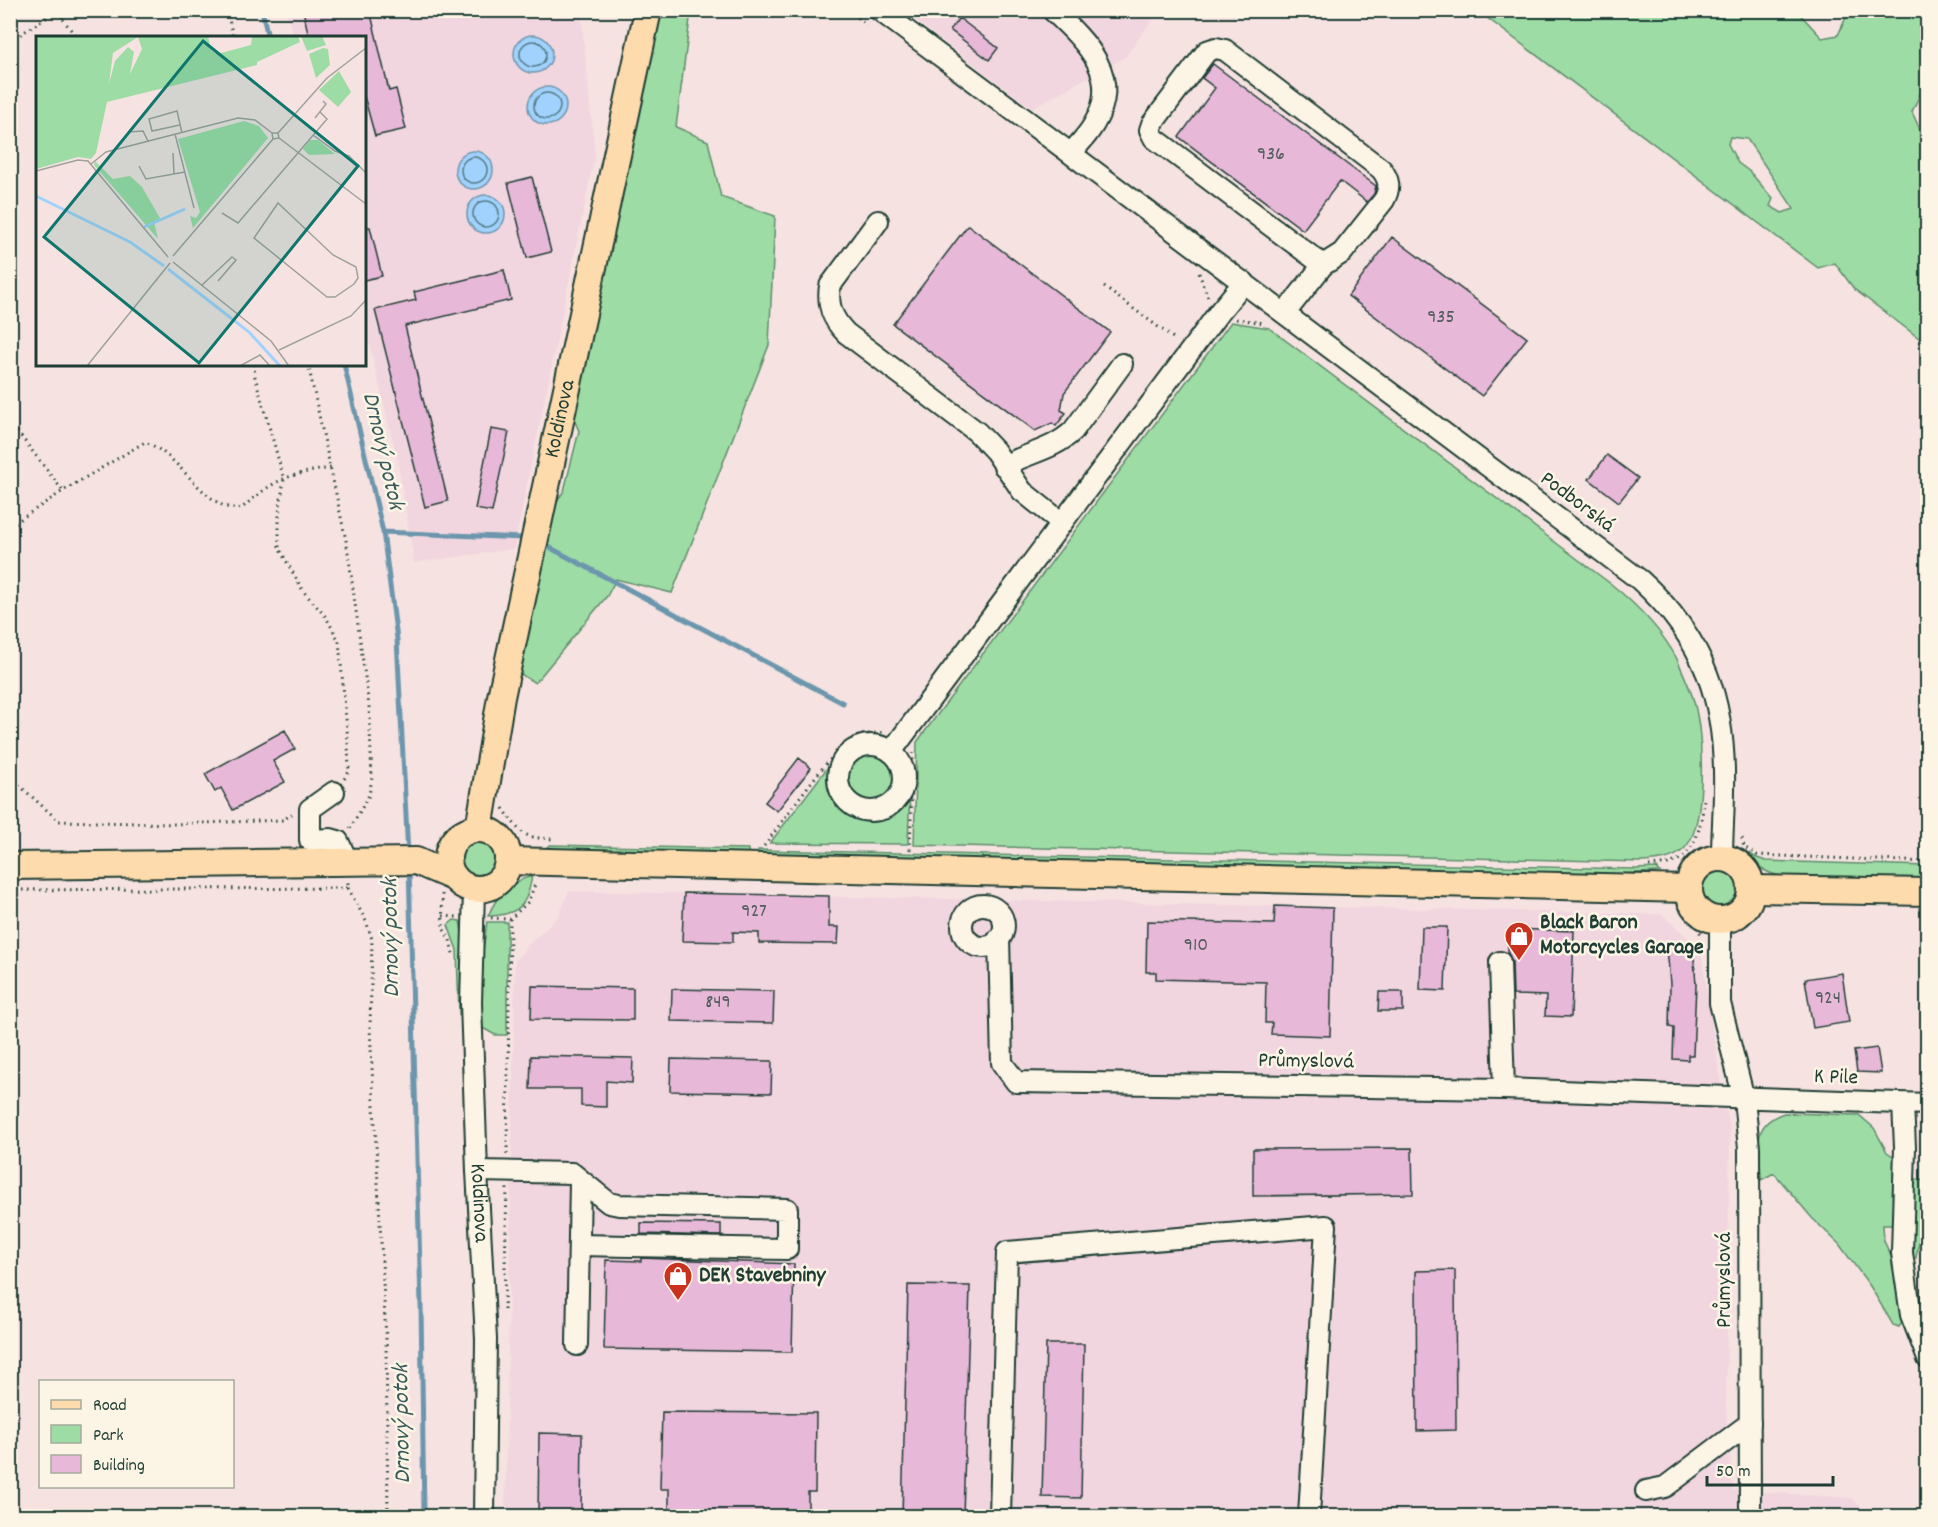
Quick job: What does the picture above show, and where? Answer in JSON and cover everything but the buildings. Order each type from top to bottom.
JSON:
[{"type":"main road","name":"Koldinova","points":[[479,829],[501,697],[648,10]]},
{"type":"main road","points":[[10,866],[356,867],[423,861],[450,847],[457,837],[467,831],[479,829],[497,836],[503,843],[508,861],[501,879],[484,889],[464,883],[423,861]]},
{"type":"main road","name":"Koldinova","points":[[450,847],[448,862],[464,883]]},
{"type":"main road","points":[[1722,858],[1735,862],[1745,870],[1750,879],[1751,889],[1750,898],[1743,910],[1730,918],[1720,932],[1711,918],[1699,912],[1692,902],[1689,889],[1691,879],[1698,867],[1709,860],[1722,858]]},
{"type":"main road","points":[[508,861],[1663,876],[1689,889]]},
{"type":"main road","points":[[1751,889],[1928,892]]},
{"type":"street","name":"Podborská","points":[[879,10],[1640,580],[1667,606],[1680,621],[1700,654],[1714,691],[1722,740],[1724,788],[1722,858]]},
{"type":"street","points":[[1052,10],[1096,59],[1103,75],[1106,91],[1101,111],[1093,126],[1071,153]]},
{"type":"street","points":[[1285,313],[1323,265],[1342,253],[1384,200],[1388,192],[1386,176],[1381,169],[1225,50],[1215,48],[1207,51],[1152,124],[1150,130],[1154,138],[1323,265]]},
{"type":"street","points":[[878,221],[830,286],[828,298],[830,310],[837,324],[977,432],[995,451],[1022,491],[1062,523]]},
{"type":"street","points":[[891,752],[1244,282]]},
{"type":"street","points":[[1004,466],[1016,459],[1049,448],[1064,439],[1073,431],[1122,364]]},
{"type":"street","points":[[334,792],[310,809],[310,840],[330,839],[338,842],[356,867]]},
{"type":"street","name":"Koldinova","points":[[464,883],[486,1339],[484,1516]]},
{"type":"street","name":"Průmyslová","points":[[1720,932],[1720,1003],[1744,1099],[1749,1148],[1750,1516]]},
{"type":"street","name":"Průmyslová","points":[[999,938],[1002,1063],[1016,1082],[1504,1089],[1744,1099]]},
{"type":"street","points":[[1500,962],[1504,1089]]},
{"type":"street","name":"K Pile","points":[[1744,1099],[1928,1104]]},
{"type":"street","points":[[1903,1104],[1905,1147],[1902,1253],[1911,1315],[1928,1359]]},
{"type":"street","points":[[477,1172],[572,1173],[580,1182],[609,1203],[619,1205],[788,1209],[787,1249],[579,1245]]},
{"type":"street","points":[[577,1345],[580,1182]]},
{"type":"street","points":[[1000,1516],[1007,1252],[1326,1226],[1309,1516]]},
{"type":"street","points":[[1647,1491],[1665,1486],[1750,1423]]},
{"type":"path","points":[[63,18],[64,10]]},
{"type":"path","points":[[227,10],[233,36]]},
{"type":"path","points":[[848,10],[876,32]]},
{"type":"path","points":[[10,41],[57,11],[76,36]]},
{"type":"path","points":[[1190,266],[1200,273],[1210,303],[1220,311],[1231,318],[1267,323]]},
{"type":"path","points":[[1104,287],[1180,343]]},
{"type":"path","points":[[254,366],[255,377],[284,478],[279,513],[279,548],[303,591],[326,617],[339,641],[343,665],[349,772],[334,792]]},
{"type":"path","points":[[308,366],[347,545],[369,706],[372,778],[369,795],[348,833],[356,867],[348,888],[366,921],[372,939],[370,1028],[386,1339],[388,1516]]},
{"type":"path","points":[[10,422],[63,491]]},
{"type":"path","points":[[10,526],[145,442],[159,447],[197,486],[224,507],[241,509],[268,485],[297,473],[331,468]]},
{"type":"path","points":[[10,777],[58,821],[175,824],[283,820],[299,810],[310,809]]},
{"type":"path","points":[[1700,830],[1704,790]]},
{"type":"path","points":[[484,802],[499,805],[518,830],[535,839]]},
{"type":"path","points":[[1722,831],[1740,832],[1744,847],[1758,855],[1928,862]]},
{"type":"path","points":[[1663,876],[1664,903],[1686,913],[1694,922],[1704,945],[1720,932]]},
{"type":"path","points":[[10,890],[348,888]]},
{"type":"path","points":[[507,1161],[510,919]]},
{"type":"path","points":[[504,1320],[507,1184]]},
{"type":"shaded area","points":[[286,11],[581,11],[595,155],[514,549],[414,563],[398,463],[366,331],[366,36],[293,36]]},
{"type":"shaded area","points":[[903,11],[1159,11],[1125,57],[1032,108]]},
{"type":"shaded area","points":[[569,891],[1662,914],[1701,950],[1730,1128],[1726,1407],[1733,1490],[1852,1498],[1871,1516],[505,1516],[515,960],[558,917]]},
{"type":"green space","points":[[657,11],[691,11],[676,127],[708,141],[721,197],[775,216],[769,345],[672,593],[616,579],[607,596],[535,683],[514,670],[549,512],[564,491],[579,431],[571,412]]},
{"type":"green space","points":[[1478,11],[1797,11],[1822,38],[1838,35],[1849,11],[1927,11],[1927,86],[1921,92],[1912,112],[1927,145],[1927,344],[1854,289],[1835,263],[1818,268]],"holes":[[[1730,137],[1747,139],[1794,209],[1782,213],[1770,206],[1773,199],[1750,172],[1738,163],[1728,144]]]},
{"type":"green space","points":[[1231,322],[1269,328],[1611,584],[1630,600],[1656,628],[1671,648],[1689,687],[1697,715],[1701,745],[1701,785],[1696,823],[1691,838],[1680,853],[1670,858],[1642,862],[914,845],[917,742]]},
{"type":"green space","points":[[865,753],[875,753],[888,760],[895,773],[895,783],[888,796],[875,803],[865,803],[856,799],[849,792],[845,783],[845,773],[849,764],[856,757]]},
{"type":"green space","points":[[831,763],[829,782],[834,798],[844,810],[857,817],[872,819],[887,815],[900,805],[910,788],[908,844],[770,843]]},
{"type":"green space","points":[[479,840],[487,841],[493,846],[498,852],[498,868],[493,874],[487,879],[479,880],[471,879],[465,874],[460,868],[459,860],[460,852],[465,846],[471,841]]},
{"type":"green space","points":[[550,845],[748,849],[748,856],[564,850],[547,847]]},
{"type":"green space","points":[[758,850],[1657,868],[1660,872],[1593,875],[758,857]]},
{"type":"green space","points":[[1743,850],[1766,861],[1927,866],[1927,883],[1783,877],[1758,866]]},
{"type":"green space","points":[[1721,867],[1735,873],[1741,887],[1735,901],[1721,907],[1707,901],[1701,887],[1707,873]]},
{"type":"green space","points":[[532,876],[527,895],[520,907],[507,914],[488,916],[495,902],[505,890]]},
{"type":"green space","points":[[454,920],[460,921],[462,932],[461,1014],[459,1015],[457,950],[448,925]]},
{"type":"green space","points":[[487,922],[507,922],[507,1035],[495,1035],[481,1027],[480,973]]},
{"type":"green space","points":[[1784,1113],[1859,1115],[1874,1128],[1887,1152],[1896,1158],[1895,1221],[1891,1225],[1883,1225],[1884,1241],[1895,1265],[1904,1320],[1899,1327],[1893,1325],[1870,1286],[1839,1244],[1812,1218],[1774,1173],[1761,1180],[1759,1140],[1761,1132],[1765,1124]]},
{"type":"green space","points":[[1913,1178],[1927,1182],[1928,1226],[1920,1236],[1916,1258],[1912,1260]]},
{"type":"water","points":[[533,35],[540,36],[546,41],[551,47],[551,61],[546,67],[540,72],[533,73],[526,72],[520,67],[515,61],[514,54],[515,47],[520,41],[526,36]]},
{"type":"water","points":[[547,87],[554,88],[560,93],[565,99],[565,113],[560,119],[554,124],[547,125],[540,124],[534,119],[529,113],[528,106],[529,99],[534,93],[540,88]]},
{"type":"water","points":[[474,151],[481,152],[487,157],[492,163],[492,177],[487,183],[481,188],[474,189],[467,188],[461,183],[456,177],[455,170],[456,163],[461,157],[467,152]]},
{"type":"water","points":[[486,195],[493,196],[499,201],[504,207],[504,221],[499,227],[493,232],[486,233],[479,232],[473,227],[468,221],[467,214],[468,207],[473,201],[479,196]]},
{"type":"waterway","name":"Drnový potok","points":[[262,10],[268,36]]},
{"type":"waterway","name":"Drnový potok","points":[[344,366],[383,532],[397,639],[408,855]]},
{"type":"waterway","points":[[383,532],[522,538]]},
{"type":"waterway","points":[[545,545],[843,703]]},
{"type":"waterway","name":"Drnový potok","points":[[409,867],[421,1305],[424,1516]]},
{"type":"place","name":"Black Baron Motorcycles Garage","points":[[1519,962]]},
{"type":"place","name":"DEK Stavebniny","points":[[678,1302]]}]
